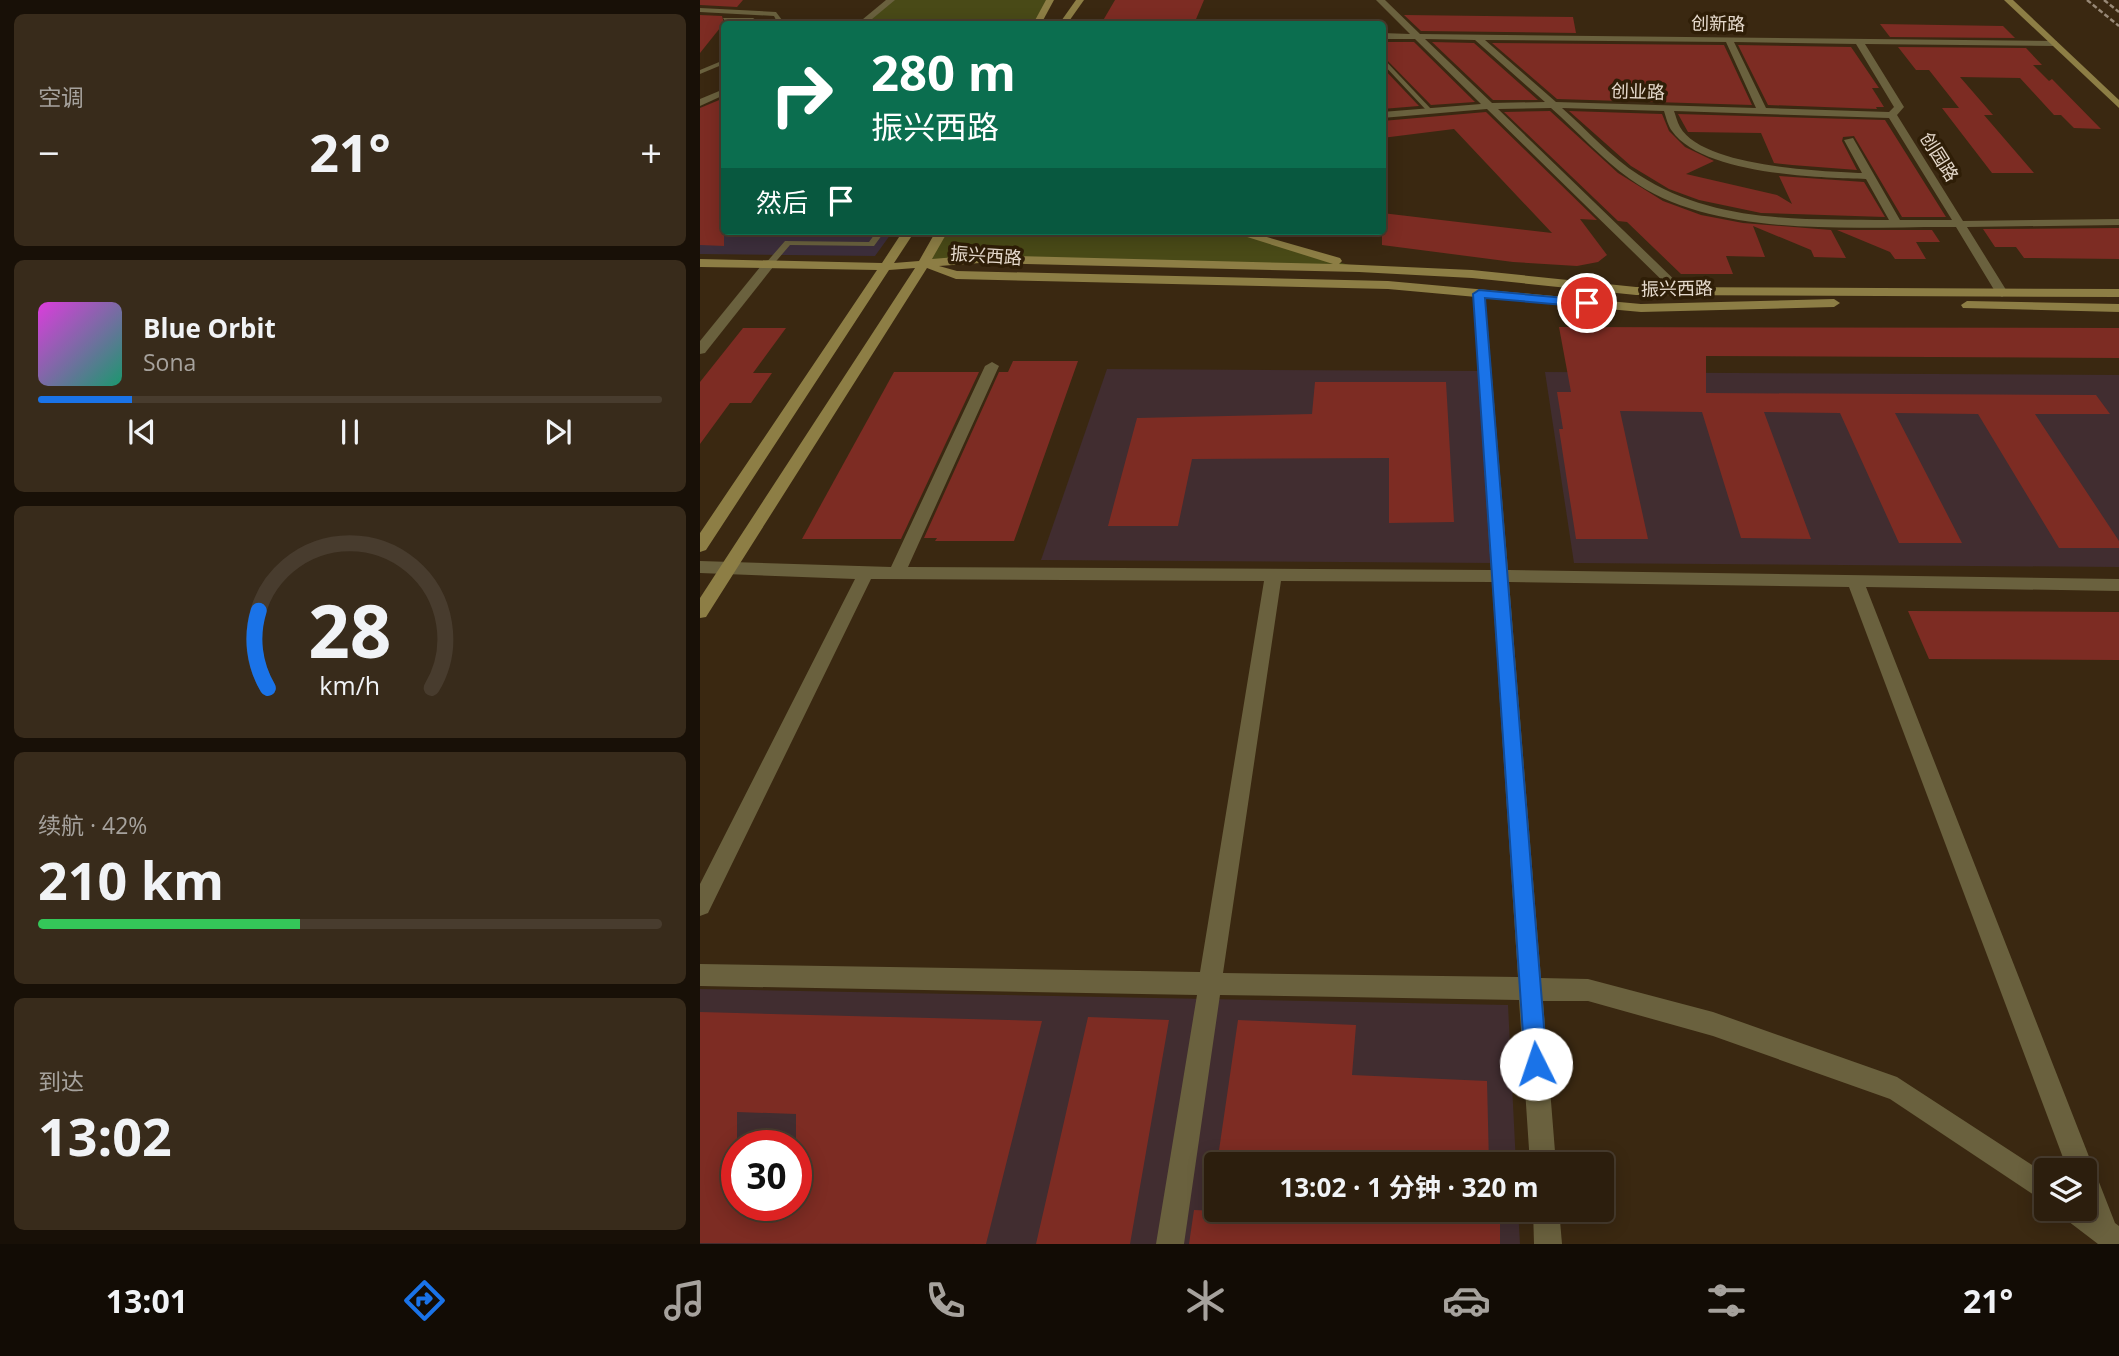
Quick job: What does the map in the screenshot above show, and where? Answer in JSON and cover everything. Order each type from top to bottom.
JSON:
[{"type":"main road","points":[[1039,21],[1050,0]]},
{"type":"main road","points":[[1065,21],[1080,0]]},
{"type":"main road","points":[[2008,0],[2119,105]]},
{"type":"main road","points":[[700,546],[906,235]]},
{"type":"main road","points":[[700,612],[895,312],[940,235]]},
{"type":"main road","points":[[1248,235],[1359,268]]},
{"type":"main road","name":"振兴西路","points":[[923,265],[980,259],[1359,268],[1472,274],[1636,291],[2119,293]]},
{"type":"main road","points":[[700,263],[886,267],[923,265]]},
{"type":"main road","name":"振兴西路","points":[[923,265],[956,275],[1388,285],[1641,308],[1836,303],[2119,307]]},
{"type":"street","points":[[865,21],[891,0]]},
{"type":"street","points":[[1380,0],[1680,291]]},
{"type":"street","name":"创新路","points":[[1386,36],[2054,43]]},
{"type":"street","points":[[1476,37],[1634,177],[1678,201],[1719,213],[1774,222],[2119,222]]},
{"type":"street","points":[[1729,40],[1762,111]]},
{"type":"street","name":"创园路","points":[[1859,41],[1899,107],[1892,115],[2001,293]]},
{"type":"street","points":[[700,103],[721,93]]},
{"type":"street","name":"创业路","points":[[1386,115],[1489,106],[1554,106],[1892,115]]},
{"type":"street","points":[[1668,108],[1674,126],[1686,138],[1730,160],[1796,174],[1870,176]]},
{"type":"street","points":[[1849,140],[1897,224]]},
{"type":"street","points":[[700,349],[769,264]]},
{"type":"street","points":[[1479,294],[1542,1152]]},
{"type":"street","points":[[897,573],[992,366]]},
{"type":"street","points":[[700,567],[866,573],[1501,576],[2119,585]]},
{"type":"street","points":[[700,906],[866,573]]},
{"type":"street","points":[[1170,1244],[1273,575]]},
{"type":"street","points":[[1855,581],[2076,1158]]},
{"type":"street","points":[[700,975],[1588,990],[1713,1024],[1897,1088],[2034,1182]]},
{"type":"street","points":[[2097,1206],[2112,1238]]},
{"type":"street","points":[[2089,1221],[2112,1238]]},
{"type":"street","points":[[1547,1222],[1548,1244]]},
{"type":"lane","points":[[700,10],[776,14],[778,21]]},
{"type":"lane","points":[[713,19],[752,21]]},
{"type":"lane","points":[[700,72],[721,63]]},
{"type":"lane","points":[[1386,63],[1429,110]]},
{"type":"lane","points":[[834,243],[840,235]]},
{"type":"lane","points":[[769,264],[788,243],[871,244],[878,235]]},
{"type":"shaded area","points":[[891,0],[1050,0],[1039,21],[865,21]]},
{"type":"shaded area","points":[[721,106],[721,235],[890,235],[875,256],[700,254],[700,116]]},
{"type":"shaded area","points":[[941,235],[1248,235],[1359,268],[980,259],[924,263]]},
{"type":"shaded area","points":[[1107,369],[1479,371],[1494,563],[1041,560]]},
{"type":"shaded area","points":[[1545,372],[2119,375],[2119,567],[1574,563]]},
{"type":"shaded area","points":[[700,989],[1508,1005],[1515,1152],[1204,1152],[1204,1222],[1519,1222],[1520,1244],[700,1244]]},
{"type":"building","points":[[700,0],[743,0],[737,7],[700,5]]},
{"type":"building","points":[[1115,0],[1204,0],[1195,21],[1103,21]]},
{"type":"building","points":[[700,15],[722,16],[721,27],[700,53]]},
{"type":"building","points":[[1404,15],[1573,17],[1576,33],[1421,31]]},
{"type":"building","points":[[1880,24],[2003,26],[2015,38],[1890,37]]},
{"type":"building","points":[[1386,42],[1414,42],[1475,102],[1431,105],[1386,59]]},
{"type":"building","points":[[1432,42],[1474,43],[1538,100],[1493,100]]},
{"type":"building","points":[[1492,43],[1724,45],[1752,105],[1557,99]]},
{"type":"building","points":[[1738,45],[1851,47],[1879,88],[1872,88],[1884,107],[1876,107],[1877,109],[1768,105]]},
{"type":"building","points":[[1898,47],[2026,48],[2042,65],[2033,65],[2049,81],[2052,79],[2101,129],[2074,128],[2061,115],[2054,115],[2020,78],[1960,77],[1993,115],[1984,115],[2034,173],[1992,173],[1942,108],[1959,108],[1929,70],[1916,70]]},
{"type":"building","points":[[1386,71],[1419,106],[1386,109]]},
{"type":"building","points":[[721,99],[721,235],[724,235],[724,246],[700,245],[700,108]]},
{"type":"building","points":[[1550,111],[1618,173],[1663,201],[1701,215],[1743,223],[1831,230],[1846,258],[1814,257],[1811,250],[1753,226],[1765,257],[1726,256],[1733,274],[1681,274],[1627,222],[1618,221],[1504,112]]},
{"type":"building","points":[[1569,111],[1662,114],[1669,131],[1685,147],[1714,161],[1686,174],[1777,195],[1792,204],[1779,176],[1864,182],[1885,217],[1761,213],[1699,200],[1669,189],[1631,166]]},
{"type":"building","points":[[1486,112],[1597,220],[1580,219],[1607,255],[1598,262],[1577,266],[1513,262],[1382,245],[1382,235],[1386,235],[1386,213],[1552,233],[1454,129],[1386,138],[1386,121]]},
{"type":"building","points":[[1678,114],[1885,120],[1946,217],[1902,217],[1854,136],[1843,137],[1842,141],[1857,170],[1774,163],[1761,133],[1688,132]]},
{"type":"building","points":[[2119,228],[2119,259],[2024,258],[2016,247],[1995,247],[1983,229]]},
{"type":"building","points":[[1837,230],[1932,230],[1940,242],[1916,242],[1926,259],[1895,259],[1890,252]]},
{"type":"building","points":[[1559,327],[2119,328],[2119,358],[1706,356],[1706,393],[2096,395],[2110,414],[2035,414],[2119,541],[2119,548],[2059,548],[1978,414],[1895,413],[1962,543],[1899,543],[1840,413],[1764,412],[1811,539],[1741,538],[1702,412],[1620,411],[1648,539],[1576,539],[1559,429],[1563,429],[1557,392],[1571,392]]},
{"type":"building","points":[[743,328],[786,328],[753,373],[772,373],[751,403],[730,403],[700,444],[700,382]]},
{"type":"building","points":[[1013,361],[1078,361],[1014,541],[935,541],[937,538],[924,538],[999,372],[1008,372]]},
{"type":"building","points":[[894,372],[979,372],[901,539],[802,539]]},
{"type":"building","points":[[1315,382],[1446,382],[1454,522],[1389,523],[1389,458],[1192,459],[1178,526],[1108,526],[1137,418],[1312,414]]},
{"type":"building","points":[[1908,611],[2119,612],[2119,660],[1929,659]]},
{"type":"building","points":[[700,1012],[1042,1021],[986,1244],[700,1243]]},
{"type":"building","points":[[1088,1017],[1169,1020],[1130,1244],[1036,1244]]},
{"type":"building","points":[[1238,1020],[1356,1025],[1352,1075],[1487,1081],[1489,1152],[1219,1152]]},
{"type":"building","points":[[1194,1210],[1204,1210],[1204,1222],[1500,1224],[1500,1244],[1189,1244]]},
{"type":"railway","points":[[2087,0],[2119,26]]},
{"type":"railway","points":[[2104,0],[2119,12]]},
{"type":"route","points":[[1536,1064],[1479,294],[1587,303]]}]
